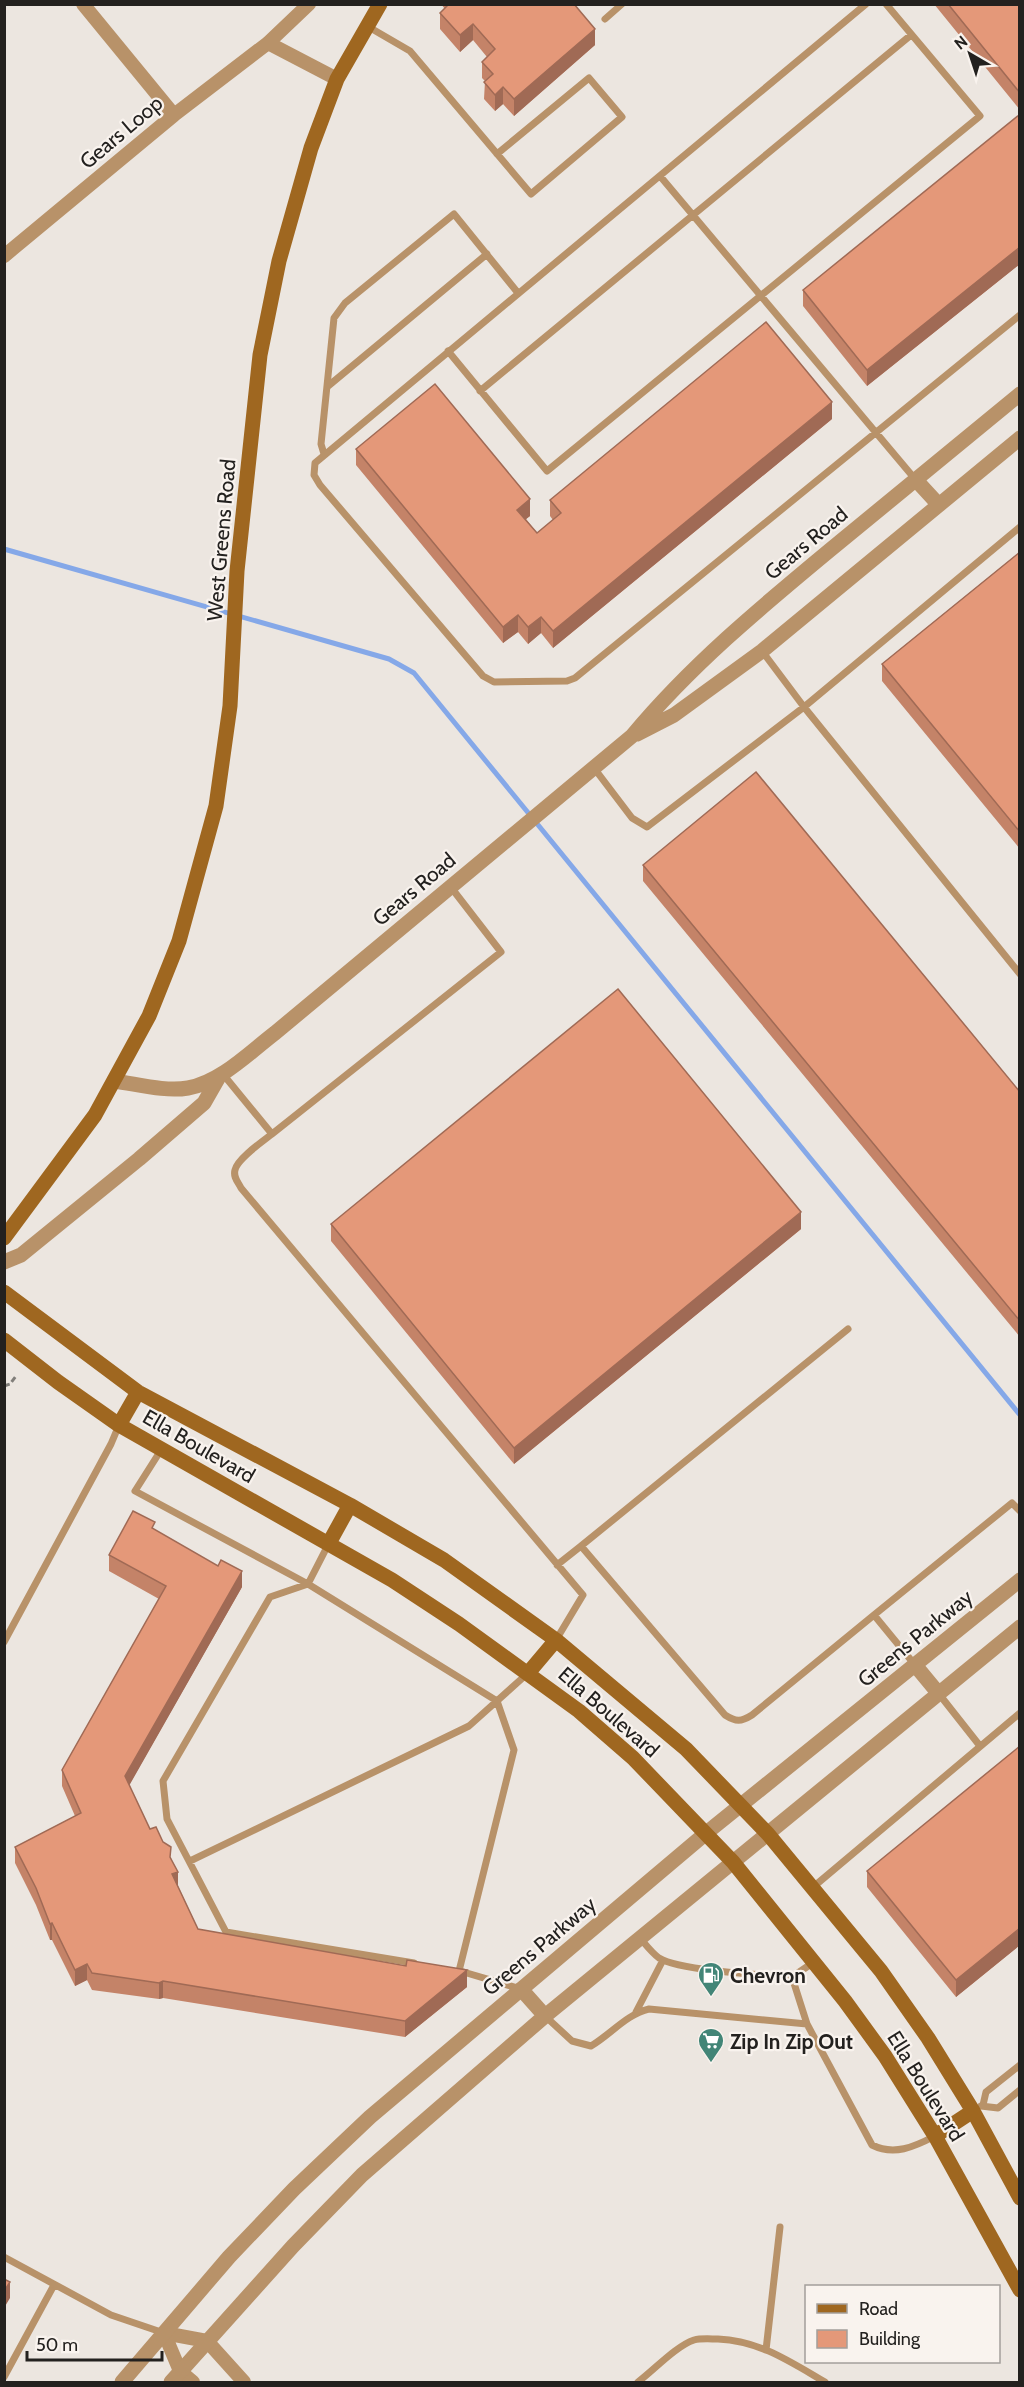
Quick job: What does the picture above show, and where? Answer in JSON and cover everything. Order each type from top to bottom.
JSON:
[{"type":"main road","name":"West Greens Road","points":[[114,1081],[153,1005],[179,941],[216,806],[230,706],[237,571],[260,355],[279,261],[311,148],[337,79],[380,4]]},
{"type":"main road","points":[[4,1238],[95,1115],[114,1081]]},
{"type":"main road","name":"Ella Boulevard","points":[[4,1292],[138,1392],[350,1505],[444,1560],[556,1640],[686,1749],[768,1834],[894,1990],[978,2108],[1020,2198]]},
{"type":"main road","name":"Ella Boulevard","points":[[4,1340],[119,1425],[392,1580],[529,1672],[579,1711],[633,1758],[733,1862],[814,1962],[885,2056],[935,2136],[1020,2290]]},
{"type":"main road","points":[[119,1425],[138,1392]]},
{"type":"main road","points":[[329,1544],[350,1505]]},
{"type":"main road","points":[[529,1672],[556,1640]]},
{"type":"main road","points":[[935,2136],[978,2108]]},
{"type":"street","points":[[82,4],[174,115]]},
{"type":"street","name":"Gears Loop","points":[[4,256],[174,115],[268,43],[309,4]]},
{"type":"street","points":[[268,43],[337,79]]},
{"type":"street","name":"Gears Road","points":[[114,1081],[154,1087],[188,1088],[222,1073],[275,1033],[632,736],[658,705],[703,660],[764,605],[1020,394]]},
{"type":"street","name":"Gears Road","points":[[632,736],[674,715],[762,651],[1020,438]]},
{"type":"street","points":[[916,480],[939,505]]},
{"type":"street","name":"Gears Road","points":[[4,1262],[21,1255],[204,1103],[222,1073]]},
{"type":"street","name":"Greens Parkway","points":[[122,2382],[229,2257],[294,2189],[370,2117],[741,1804],[1020,1580]]},
{"type":"street","points":[[176,2377],[293,2246],[362,2175],[544,2016],[1020,1627]]},
{"type":"street","points":[[915,1665],[939,1694]]},
{"type":"street","points":[[521,1989],[544,2016]]},
{"type":"street","points":[[176,2377],[164,2333],[207,2342],[244,2382]]},
{"type":"street","points":[[176,2377],[193,2382]]},
{"type":"lane","points":[[605,19],[622,4]]},
{"type":"lane","points":[[866,4],[324,454],[315,463],[314,475],[320,485],[483,676],[494,682],[567,681],[575,678],[1020,315]]},
{"type":"lane","points":[[448,351],[547,471],[980,116],[886,4]]},
{"type":"lane","points":[[367,26],[410,51],[497,154],[531,194],[622,117],[589,78],[497,154]]},
{"type":"lane","points":[[480,391],[912,35]]},
{"type":"lane","points":[[660,176],[916,480]]},
{"type":"lane","points":[[324,454],[321,444],[334,318],[345,303],[454,214],[518,293]]},
{"type":"lane","points":[[327,387],[487,254]]},
{"type":"lane","points":[[594,768],[632,818],[647,827],[804,707],[1020,527]]},
{"type":"lane","points":[[762,651],[804,707],[1020,974]]},
{"type":"lane","points":[[450,886],[501,952],[240,1161],[235,1170],[236,1179],[241,1188],[583,1595],[556,1640]]},
{"type":"lane","points":[[222,1073],[272,1134]]},
{"type":"lane","points":[[557,1564],[849,1329]]},
{"type":"lane","points":[[4,1642],[111,1444],[119,1425]]},
{"type":"lane","points":[[161,1450],[135,1491],[308,1584],[498,1701],[514,1750],[459,1971]]},
{"type":"lane","points":[[581,1546],[725,1715],[734,1721],[742,1721],[1012,1503],[1020,1511]]},
{"type":"lane","points":[[329,1544],[308,1584],[270,1598],[163,1781],[167,1820],[226,1932],[424,1965]]},
{"type":"lane","points":[[874,1615],[915,1665]]},
{"type":"lane","points":[[190,1861],[469,1726],[529,1672]]},
{"type":"lane","points":[[939,1694],[980,1746]]},
{"type":"lane","points":[[812,1888],[1020,1713]]},
{"type":"lane","points":[[640,1938],[663,1960],[702,1968],[792,1977],[814,1962]]},
{"type":"lane","points":[[636,2012],[663,1960]]},
{"type":"lane","points":[[448,1969],[521,1989]]},
{"type":"lane","points":[[792,1977],[807,2024],[872,2145],[882,2150],[898,2150],[914,2147],[935,2136]]},
{"type":"lane","points":[[544,2016],[572,2041],[591,2046],[606,2037],[636,2012],[649,2008],[807,2024]]},
{"type":"lane","points":[[1020,2065],[986,2092],[978,2108],[998,2108],[1020,2090]]},
{"type":"lane","points":[[766,2350],[780,2227]]},
{"type":"lane","points":[[4,2257],[111,2315],[164,2333]]},
{"type":"lane","points":[[4,2377],[54,2285]]},
{"type":"lane","points":[[638,2382],[682,2347],[695,2340],[743,2341],[766,2350],[825,2382]]},
{"type":"path","points":[[4,1386],[10,1384],[16,1376]]},
{"type":"building","points":[[449,4],[574,4],[595,29],[514,99],[503,87],[495,95],[484,82],[493,74],[482,62],[495,49],[473,24],[460,35],[440,13]]},
{"type":"building","points":[[948,4],[1020,4],[1020,93]]},
{"type":"building","points":[[1019,115],[1020,247],[867,370],[803,290]]},
{"type":"building","points":[[766,322],[832,402],[553,631],[541,617],[528,627],[518,615],[503,627],[356,449],[435,384],[530,499],[517,510],[537,533],[561,513],[550,500]]},
{"type":"building","points":[[1020,552],[1020,832],[882,664]]},
{"type":"building","points":[[756,772],[1020,1092],[1020,1321],[643,865]]},
{"type":"building","points":[[618,989],[801,1212],[514,1448],[331,1224]]},
{"type":"building","points":[[133,1511],[155,1522],[152,1528],[218,1566],[221,1560],[242,1571],[125,1776],[150,1829],[156,1827],[163,1842],[171,1847],[170,1857],[178,1872],[172,1874],[198,1929],[406,1966],[407,1960],[467,1970],[405,2021],[163,1981],[159,1983],[92,1973],[87,1964],[75,1970],[52,1923],[50,1924],[36,1888],[15,1847],[81,1813],[62,1770],[166,1586],[109,1555]]},
{"type":"building","points":[[1020,1746],[1020,1928],[956,1980],[867,1871]]},
{"type":"building","points":[[4,2279],[10,2282],[4,2291]]},
{"type":"waterway","points":[[4,549],[389,659],[414,673],[1020,1415]]},
{"type":"place","name":"Chevron","points":[[711,1998]]},
{"type":"place","name":"Zip In Zip Out","points":[[711,2064]]}]
